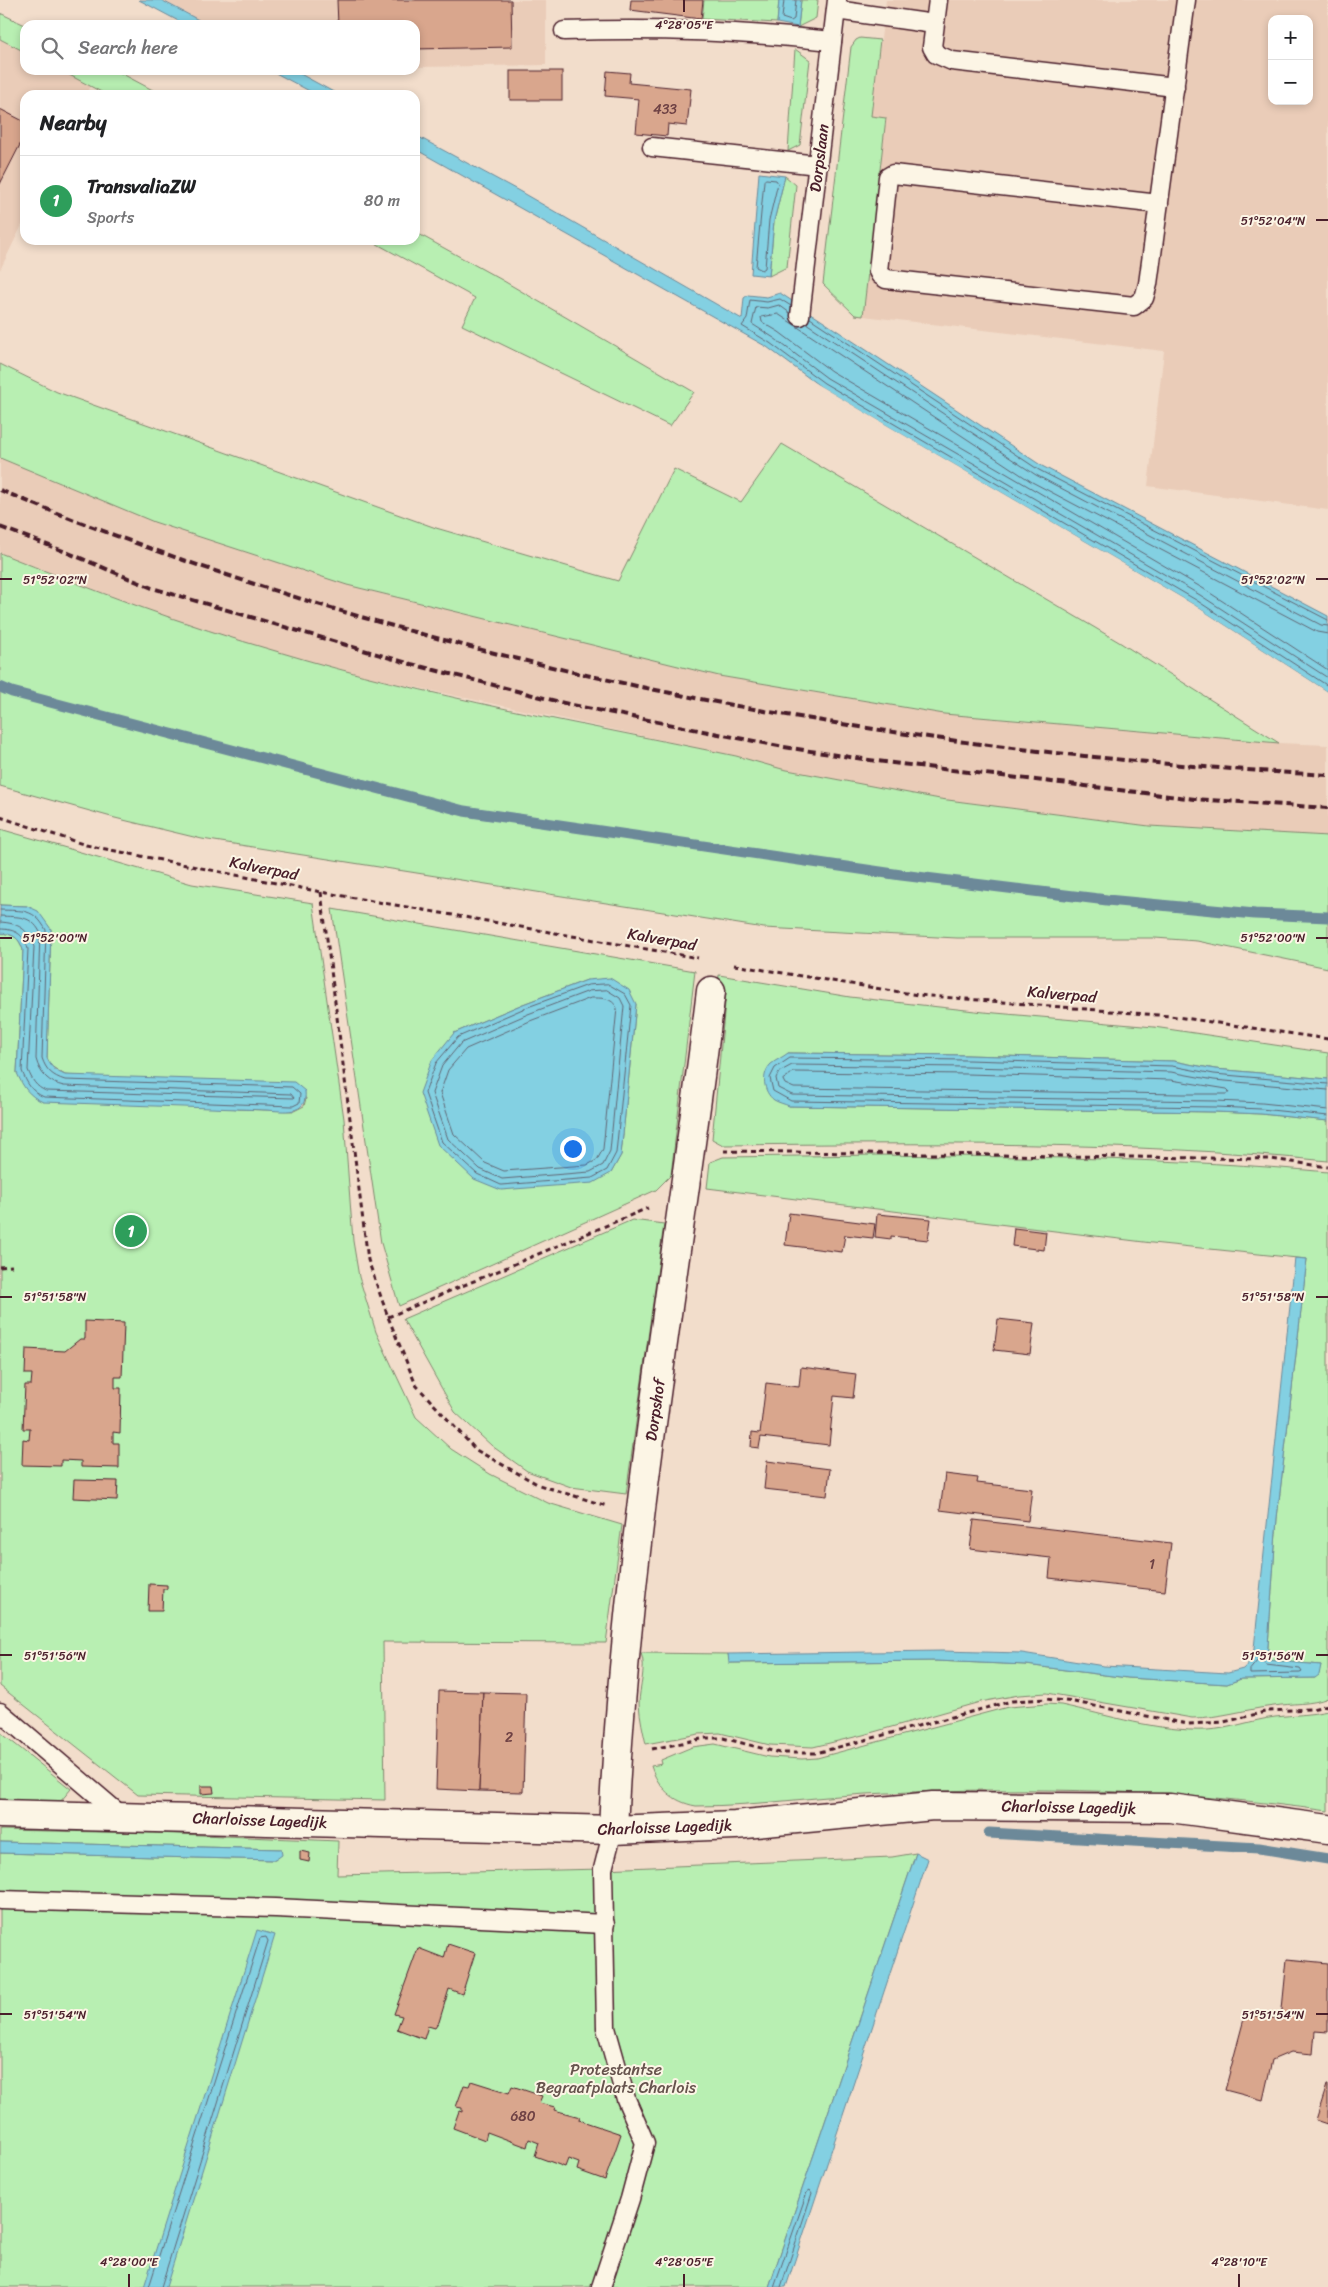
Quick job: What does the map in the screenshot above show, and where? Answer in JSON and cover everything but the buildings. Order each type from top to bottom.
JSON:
[{"type":"street","name":"Dorpshof","points":[[613,1830],[617,1755],[641,1516],[692,1151],[711,991]]},
{"type":"street","name":"Charloisse Lagedijk","points":[[0,1814],[613,1830],[734,1825],[933,1806],[1170,1808],[1328,1829]]},
{"type":"lane","points":[[938,0],[932,47],[936,54],[952,61],[1175,87]]},
{"type":"lane","points":[[1159,204],[893,174],[888,177],[878,271],[886,279],[1134,306],[1144,298],[1148,284],[1159,204],[1175,87],[1186,0]]},
{"type":"lane","points":[[837,5],[934,24]]},
{"type":"lane","name":"Dorpslaan","points":[[800,316],[837,5]]},
{"type":"lane","points":[[564,30],[700,30],[832,41]]},
{"type":"lane","points":[[652,147],[818,166]]},
{"type":"lane","points":[[0,1712],[122,1817]]},
{"type":"lane","points":[[601,2287],[630,2200],[645,2143],[626,2099],[606,2028],[603,1869],[613,1830]]},
{"type":"lane","points":[[0,1900],[276,1908],[605,1924]]},
{"type":"path","name":"Kalverpad","points":[[0,817],[86,845],[321,892],[706,960]]},
{"type":"path","points":[[321,892],[368,1260],[388,1317],[416,1385],[476,1450],[540,1485],[641,1516]]},
{"type":"path","name":"Kalverpad","points":[[725,963],[918,995],[1170,1016],[1328,1039]]},
{"type":"path","points":[[692,1151],[1271,1159],[1328,1167]]},
{"type":"path","points":[[388,1317],[685,1192]]},
{"type":"path","points":[[0,1267],[12,1266]]},
{"type":"path","points":[[617,1755],[706,1738],[722,1738],[780,1753],[816,1753],[1012,1701],[1046,1699],[1074,1702],[1188,1724],[1224,1722],[1269,1711],[1312,1709],[1328,1705]]},
{"type":"shaded area","points":[[161,0],[546,0],[546,65],[420,67],[420,20],[199,20]]},
{"type":"shaded area","points":[[886,0],[1328,0],[1328,510],[1148,486],[1164,351],[863,316],[886,119],[871,116]]},
{"type":"shaded area","points":[[0,39],[20,49],[20,75],[70,75],[91,86],[89,90],[20,90],[20,229],[0,270]]},
{"type":"shaded area","points":[[0,458],[155,522],[347,585],[719,676],[944,714],[1279,743],[1328,745],[1328,836],[1149,826],[940,799],[782,769],[736,756],[377,679],[280,653],[187,625],[0,553]]},
{"type":"green space","points":[[704,0],[779,0],[777,23],[702,19]]},
{"type":"green space","points":[[801,0],[818,0],[816,18],[798,27]]},
{"type":"green space","points":[[0,13],[20,23],[20,49],[0,39]]},
{"type":"green space","points":[[860,38],[880,40],[871,116],[886,118],[863,316],[855,315],[823,284],[851,47]]},
{"type":"green space","points":[[795,49],[810,60],[800,145],[788,151]]},
{"type":"green space","points":[[69,75],[124,75],[153,90],[98,90]]},
{"type":"green space","points":[[785,176],[796,185],[787,267],[769,276],[774,221]]},
{"type":"green space","points":[[420,235],[502,280],[694,392],[670,426],[462,325],[475,298],[379,245],[420,245]]},
{"type":"green space","points":[[0,364],[57,392],[436,528],[618,581],[674,469],[741,502],[782,444],[1119,642],[1279,743],[944,714],[719,676],[347,585],[154,522],[0,458]]},
{"type":"green space","points":[[0,553],[173,619],[335,668],[506,709],[736,756],[782,769],[940,799],[1149,826],[1328,836],[1328,968],[1197,941],[1155,938],[957,938],[764,928],[202,839],[115,818],[0,786]]},
{"type":"green space","points":[[0,829],[192,884],[313,903],[344,1119],[353,1241],[359,1277],[376,1332],[416,1417],[451,1449],[490,1474],[548,1503],[622,1525],[606,1643],[383,1642],[385,1800],[138,1795],[0,1686],[0,933],[15,937],[20,942],[23,950],[17,1073],[237,1109],[294,1111],[304,1106],[306,1098],[65,1075],[51,1066],[47,1058],[51,929],[27,906],[0,905]]},
{"type":"green space","points":[[332,909],[695,971],[671,1175],[656,1190],[399,1306],[381,1243]],"holes":[[[587,980],[636,1004],[621,1155],[611,1173],[454,1033]]]},
{"type":"green space","points":[[719,975],[850,997],[984,1012],[1154,1027],[1328,1053],[1328,1079],[1215,1069],[1173,1061],[967,1055],[788,1053],[789,1106],[1261,1114],[1328,1121],[1328,1161],[1253,1154],[1026,1145],[723,1145],[712,1139],[726,993],[718,985]]},
{"type":"green space","points":[[877,1155],[1159,1161],[1328,1172],[1328,1698],[1308,1703],[1264,1707],[1213,1717],[1192,1718],[1047,1693],[1019,1695],[980,1702],[813,1747],[770,1745],[720,1733],[699,1734],[646,1744],[639,1704],[643,1672],[641,1653],[728,1654],[730,1663],[936,1661],[1026,1665],[1128,1678],[1227,1684],[1241,1679],[1315,1678],[1321,1665],[1267,1660],[1277,1518],[1307,1259],[1152,1243],[707,1188],[710,1162],[723,1157]]},
{"type":"green space","points":[[632,1220],[664,1224],[626,1494],[571,1487],[527,1471],[492,1446],[455,1412],[403,1319]]},
{"type":"green space","points":[[1047,1704],[1061,1705],[1152,1726],[1189,1730],[1216,1729],[1266,1718],[1328,1711],[1328,1811],[1218,1798],[1053,1790],[888,1793],[720,1806],[696,1806],[680,1801],[668,1793],[658,1781],[651,1766],[662,1764],[661,1760],[692,1747],[715,1744],[769,1757],[817,1758],[1008,1707]]},
{"type":"green space","points":[[0,1732],[71,1789],[60,1802],[0,1800]]},
{"type":"green space","name":"Protestantse Begraafplaats Charlois","points":[[0,1830],[156,1833],[338,1841],[337,1875],[603,1869],[892,1857],[916,1853],[769,2287],[0,2287],[0,1853],[275,1860],[281,1849],[0,1842]]},
{"type":"water","points":[[139,0],[161,0],[199,20],[177,20]]},
{"type":"water","points":[[779,0],[801,0],[798,27],[777,23]]},
{"type":"water","points":[[279,75],[302,75],[330,90],[308,90]]},
{"type":"water","points":[[420,138],[519,191],[742,319],[744,298],[748,295],[767,297],[780,293],[1042,466],[1328,616],[1328,692],[1194,605],[821,387],[767,347],[420,152]]},
{"type":"water","points":[[759,173],[785,176],[774,221],[769,276],[751,274]]},
{"type":"water","points":[[0,905],[27,906],[38,911],[51,929],[47,1058],[56,1070],[65,1075],[294,1082],[305,1091],[303,1105],[293,1110],[280,1111],[43,1102],[34,1097],[24,1087],[17,1073],[23,950],[20,942],[15,937],[0,933]]},
{"type":"water","points":[[610,978],[629,990],[636,1004],[621,1155],[611,1173],[593,1183],[501,1190],[474,1179],[438,1145],[420,1093],[432,1060],[454,1033],[587,980]]},
{"type":"water","points":[[788,1053],[967,1055],[1173,1061],[1215,1069],[1328,1079],[1328,1121],[1261,1114],[1216,1112],[789,1106],[770,1097],[765,1083],[766,1073],[771,1064]]},
{"type":"water","points":[[1295,1258],[1307,1259],[1277,1518],[1267,1660],[1321,1665],[1319,1675],[1315,1678],[1241,1679],[1227,1684],[1128,1678],[1026,1665],[936,1661],[729,1663],[728,1654],[942,1651],[1022,1653],[1104,1666],[1228,1673],[1243,1669],[1253,1658]]},
{"type":"water","points":[[0,1842],[281,1849],[282,1855],[275,1860],[0,1853]]},
{"type":"water","points":[[916,1853],[928,1859],[786,2287],[769,2287]]},
{"type":"water","points":[[257,1930],[275,1935],[166,2287],[144,2287]]},
{"type":"pier","points":[[801,375],[1194,605],[1328,692],[1328,694],[1193,607],[820,389]]},
{"type":"waterway","points":[[0,687],[12,692],[464,811],[901,875],[1107,900],[1255,914],[1328,917]]},
{"type":"waterway","points":[[989,1833],[1259,1848],[1328,1859]]},
{"type":"railway","points":[[0,490],[159,552],[321,605],[485,651],[652,689],[819,720],[988,745],[1158,763],[1328,775]]},
{"type":"railway","points":[[0,527],[152,588],[411,664],[572,705],[784,747],[876,761],[1195,799],[1328,808]]},
{"type":"place","name":"TransvaliaZW","points":[[131,1231]]}]
